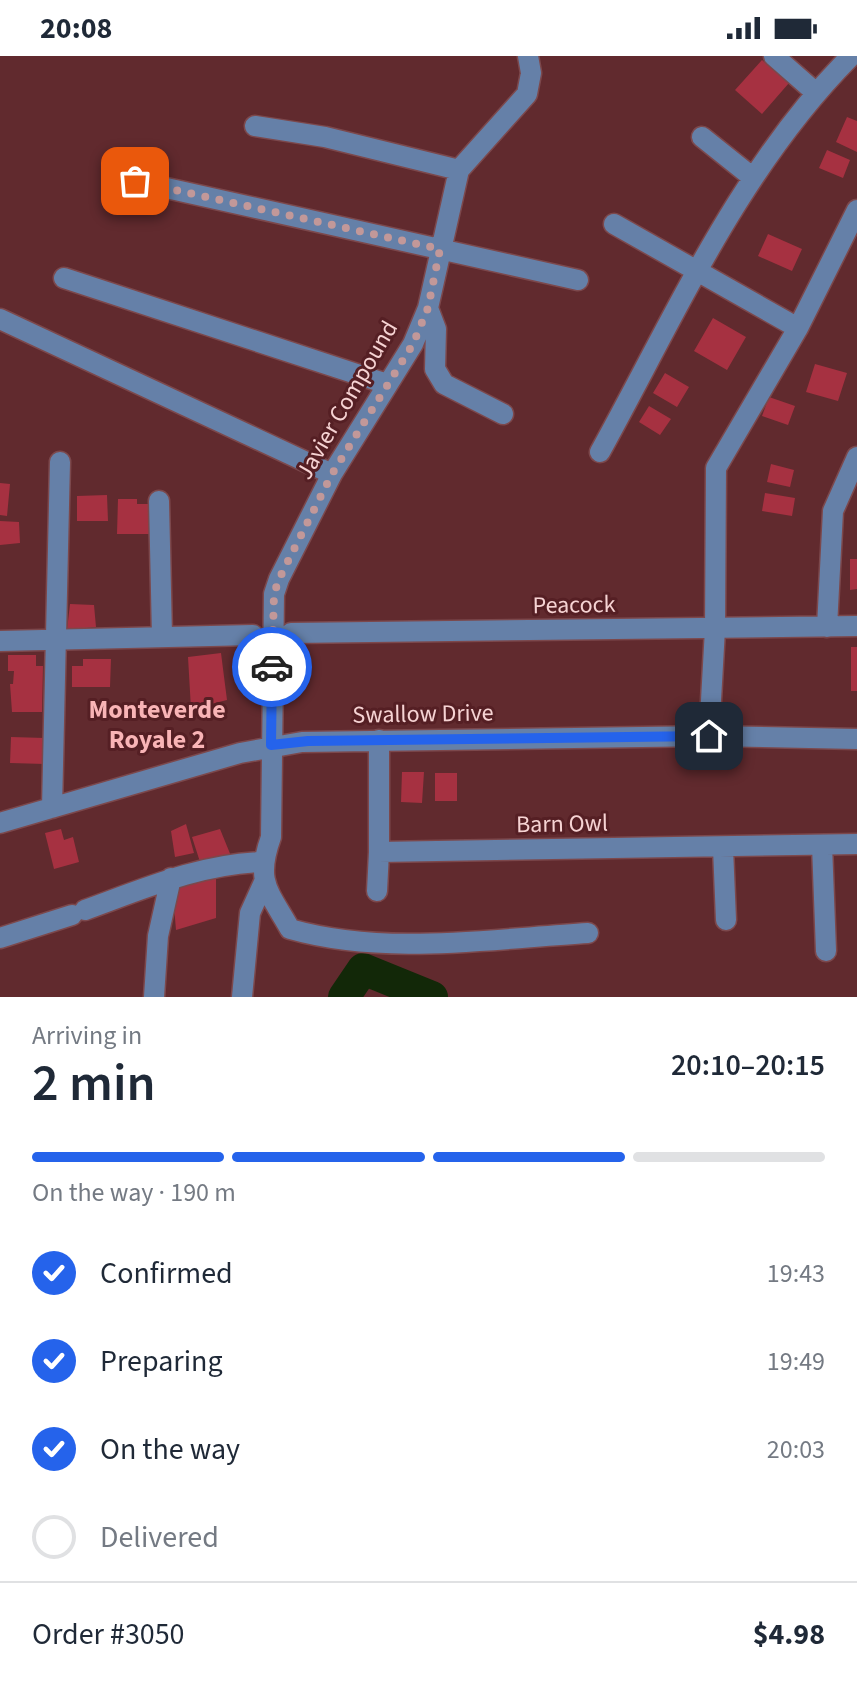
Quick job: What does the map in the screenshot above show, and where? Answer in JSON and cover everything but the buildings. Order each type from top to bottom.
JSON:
[{"type":"street","name":"Javier Compound","points":[[242,997],[250,913],[271,837],[274,594],[332,474],[413,344],[428,308],[459,170],[527,94],[531,73],[528,56]]},
{"type":"street","points":[[774,56],[815,92]]},
{"type":"street","points":[[600,452],[752,177],[815,92],[851,56]]},
{"type":"street","points":[[255,126],[325,137],[459,170]]},
{"type":"street","points":[[702,137],[752,177]]},
{"type":"street","points":[[135,181],[578,280]]},
{"type":"street","points":[[709,736],[715,629],[714,481],[729,443],[798,328],[857,210]]},
{"type":"street","points":[[614,224],[798,328]]},
{"type":"street","points":[[64,278],[387,384]]},
{"type":"street","points":[[428,308],[436,329],[435,369],[444,384],[503,414]]},
{"type":"street","points":[[0,319],[332,474]]},
{"type":"street","points":[[827,627],[833,511],[857,457]]},
{"type":"street","points":[[52,808],[60,462]]},
{"type":"street","points":[[159,501],[162,636]]},
{"type":"street","name":"Peacock","points":[[291,633],[857,626]]},
{"type":"street","points":[[0,641],[253,635]]},
{"type":"street","name":"Swallow Drive","points":[[0,823],[271,745],[379,740],[709,736],[857,739]]},
{"type":"street","points":[[377,891],[379,740]]},
{"type":"street","name":"Barn Owl","points":[[379,852],[857,844]]},
{"type":"street","points":[[822,845],[826,951]]},
{"type":"street","points":[[723,848],[726,920]]},
{"type":"street","points":[[0,938],[171,878],[228,863],[263,872],[290,929],[323,938],[406,944],[588,933]]},
{"type":"street","points":[[154,997],[158,936],[171,878]]},
{"type":"waterway","points":[[344,997],[363,969],[432,997]]},
{"type":"way so far","points":[[135,181],[440,249],[428,308],[413,344],[332,474],[279,579],[274,594],[272,667]]},
{"type":"district","name":"Monteverde Royale 2","points":[[157,724]]},
{"type":"route","points":[[272,667],[271,745],[308,741],[709,736]]}]
